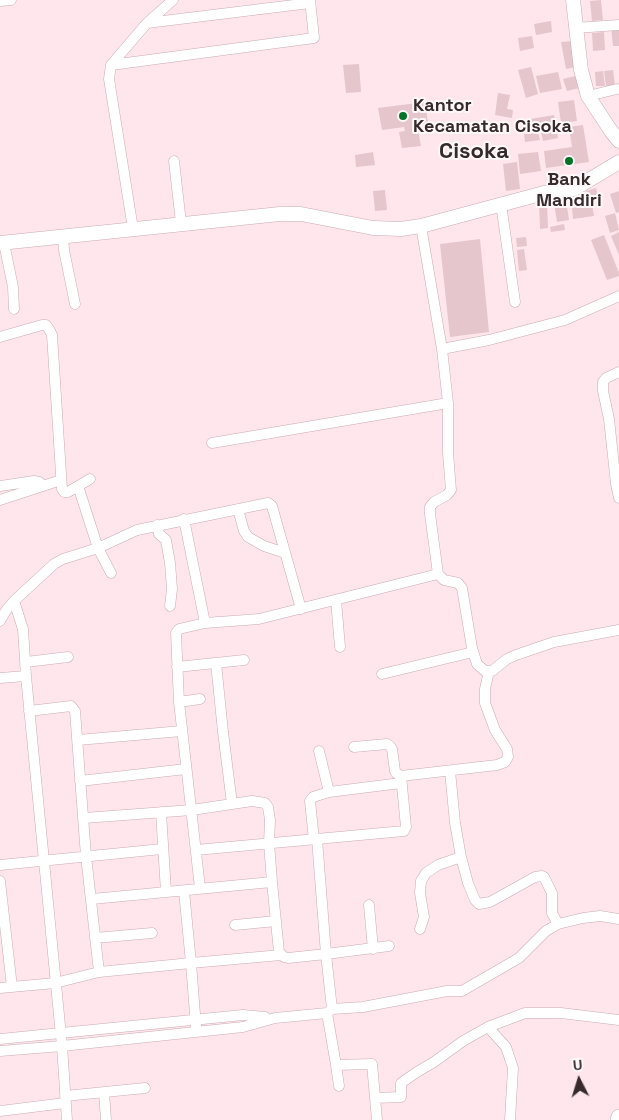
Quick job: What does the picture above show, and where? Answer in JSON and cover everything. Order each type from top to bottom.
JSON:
[{"type":"street","points":[[0,1],[11,0]]},
{"type":"street","points":[[133,229],[109,79],[111,65],[147,24],[173,0]]},
{"type":"street","points":[[573,0],[580,70],[588,96],[616,133]]},
{"type":"street","points":[[111,65],[314,38],[310,1],[147,24]]},
{"type":"street","points":[[575,28],[619,25]]},
{"type":"street","points":[[588,96],[617,90]]},
{"type":"street","points":[[174,161],[182,224]]},
{"type":"street","points":[[14,309],[13,287],[2,243],[280,214],[301,214],[373,228],[402,229],[421,226],[544,193],[574,189],[619,162]]},
{"type":"street","points":[[501,204],[515,302]]},
{"type":"street","points":[[421,226],[442,349],[448,403],[448,453],[451,490],[434,502],[430,507],[430,514],[438,574],[444,580],[458,583],[462,588],[473,652],[477,664],[482,669],[489,671],[495,669],[507,659],[540,646],[619,630]]},
{"type":"street","points":[[63,237],[75,304]]},
{"type":"street","points":[[442,349],[489,340],[565,320],[618,299]]},
{"type":"street","points":[[0,337],[42,325],[47,326],[52,335],[61,480],[64,492],[68,492],[90,479]]},
{"type":"street","points":[[619,372],[606,378],[603,382],[603,391],[609,419],[619,498]]},
{"type":"street","points":[[212,443],[448,403]]},
{"type":"street","points":[[0,486],[34,480],[43,485]]},
{"type":"street","points":[[0,500],[61,480]]},
{"type":"street","points":[[78,486],[98,548],[111,573]]},
{"type":"street","points":[[0,621],[14,601],[63,558],[98,548],[137,530],[268,503],[272,506],[301,609]]},
{"type":"street","points":[[238,509],[244,531],[248,537],[264,546],[285,552]]},
{"type":"street","points":[[184,519],[205,623]]},
{"type":"street","points":[[157,525],[159,534],[166,540],[170,563],[172,589],[170,606]]},
{"type":"street","points":[[200,888],[179,702],[176,633],[179,629],[205,623],[258,619],[438,574]]},
{"type":"street","points":[[336,600],[340,647]]},
{"type":"street","points":[[14,601],[23,629],[29,711],[61,1034],[67,1120]]},
{"type":"street","points":[[382,674],[473,652]]},
{"type":"street","points":[[26,662],[68,657]]},
{"type":"street","points":[[177,667],[244,660]]},
{"type":"street","points":[[216,662],[232,804]]},
{"type":"street","points":[[338,1086],[329,1011],[326,954],[311,798],[329,792],[450,771],[497,766],[505,762],[508,757],[507,749],[495,730],[485,703],[485,689],[489,671]]},
{"type":"street","points":[[0,678],[26,676]]},
{"type":"street","points":[[179,702],[200,699]]},
{"type":"street","points":[[29,711],[58,707],[73,707],[76,711],[86,856],[99,972]]},
{"type":"street","points":[[78,740],[182,731]]},
{"type":"street","points":[[196,850],[404,830],[406,827],[401,779],[394,771],[392,749],[388,745],[354,748]]},
{"type":"street","points":[[320,751],[329,792]]},
{"type":"street","points":[[80,781],[186,769]]},
{"type":"street","points":[[450,771],[455,823],[461,857],[475,900],[479,904],[490,902],[540,875],[544,877],[552,893],[552,913],[558,924]]},
{"type":"street","points":[[84,818],[192,810],[252,801],[265,803],[269,814],[272,882],[281,955]]},
{"type":"street","points":[[161,812],[166,892]]},
{"type":"street","points":[[0,865],[162,849]]},
{"type":"street","points":[[420,930],[424,917],[420,893],[421,882],[426,873],[438,865],[461,857]]},
{"type":"street","points":[[0,882],[4,946],[12,987]]},
{"type":"street","points":[[92,899],[272,882]]},
{"type":"street","points":[[184,890],[196,1033]]},
{"type":"street","points":[[369,905],[372,949]]},
{"type":"street","points":[[0,1050],[62,1046],[243,1027],[275,1018],[363,1007],[447,991],[462,991],[519,958],[546,931],[558,924],[600,916],[619,919]]},
{"type":"street","points":[[234,925],[276,921]]},
{"type":"street","points":[[95,938],[152,932]]},
{"type":"street","points":[[0,988],[56,983],[99,972],[281,955],[288,958],[389,946]]},
{"type":"street","points":[[375,1098],[401,1098],[401,1083],[488,1027],[525,1013],[561,1013],[619,1020]]},
{"type":"street","points":[[0,1038],[61,1034],[243,1015],[275,1018]]},
{"type":"street","points":[[488,1027],[506,1047],[513,1068],[510,1120]]},
{"type":"street","points":[[336,1065],[372,1064],[377,1120]]},
{"type":"street","points":[[0,1111],[145,1088]]},
{"type":"street","points":[[104,1093],[106,1120]]},
{"type":"building","points":[[601,0],[603,20],[592,21],[590,1]]},
{"type":"building","points":[[551,21],[552,32],[536,35],[534,24]]},
{"type":"building","points":[[619,27],[619,46],[613,46],[611,28]]},
{"type":"building","points":[[604,32],[605,50],[593,51],[592,33]]},
{"type":"building","points":[[532,36],[534,48],[520,51],[518,38]]},
{"type":"building","points":[[572,41],[576,67],[566,69],[561,42]]},
{"type":"building","points":[[359,64],[361,92],[346,93],[343,65]]},
{"type":"building","points":[[531,67],[538,94],[526,98],[518,70]]},
{"type":"building","points":[[613,70],[615,85],[606,86],[604,71]]},
{"type":"building","points":[[603,71],[605,86],[596,86],[595,72]]},
{"type":"building","points":[[558,72],[562,89],[540,93],[536,76]]},
{"type":"building","points":[[579,75],[583,87],[567,91],[563,79]]},
{"type":"building","points":[[498,93],[510,95],[507,109],[513,110],[512,118],[495,115]]},
{"type":"building","points":[[574,100],[577,121],[561,123],[558,102]]},
{"type":"building","name":"Kantor Kecamatan Cisoka","points":[[425,102],[428,123],[417,125],[421,146],[402,148],[399,132],[405,131],[404,127],[382,130],[378,108]]},
{"type":"building","points":[[554,115],[556,124],[532,128],[530,119]]},
{"type":"building","points":[[583,125],[589,162],[546,168],[544,151],[572,147],[569,127]]},
{"type":"building","points":[[557,130],[558,138],[543,141],[541,132]]},
{"type":"building","points":[[538,132],[540,140],[525,142],[524,134]]},
{"type":"building","points":[[373,152],[375,165],[356,167],[355,155]]},
{"type":"building","points":[[538,152],[541,171],[520,174],[518,154]]},
{"type":"building","points":[[517,162],[520,189],[506,191],[503,164]]},
{"type":"building","points":[[596,188],[599,200],[589,203],[586,191]]},
{"type":"building","points":[[385,190],[387,210],[375,211],[373,191]]},
{"type":"building","points":[[619,191],[619,212],[616,213],[610,194]]},
{"type":"building","points":[[566,200],[569,220],[557,222],[554,203]]},
{"type":"building","points":[[539,201],[547,201],[548,228],[540,229]]},
{"type":"building","points":[[592,205],[594,216],[573,219],[572,208]]},
{"type":"building","points":[[615,213],[619,230],[610,233],[605,216]]},
{"type":"building","points":[[564,224],[565,230],[551,232],[550,227]]},
{"type":"building","points":[[619,232],[619,255],[611,236]]},
{"type":"building","points":[[604,235],[619,273],[619,276],[607,280],[591,240]]},
{"type":"building","points":[[526,237],[527,246],[517,247],[516,238]]},
{"type":"building","points":[[480,239],[489,332],[450,337],[440,244]]},
{"type":"building","points":[[524,249],[527,270],[519,271],[517,250]]},
{"type":"place","name":"Kantor Kecamatan Cisoka","points":[[403,116]]},
{"type":"place","name":"Bank Mandiri","points":[[569,161]]},
{"type":"district","name":"Cisoka","points":[[474,152]]}]
